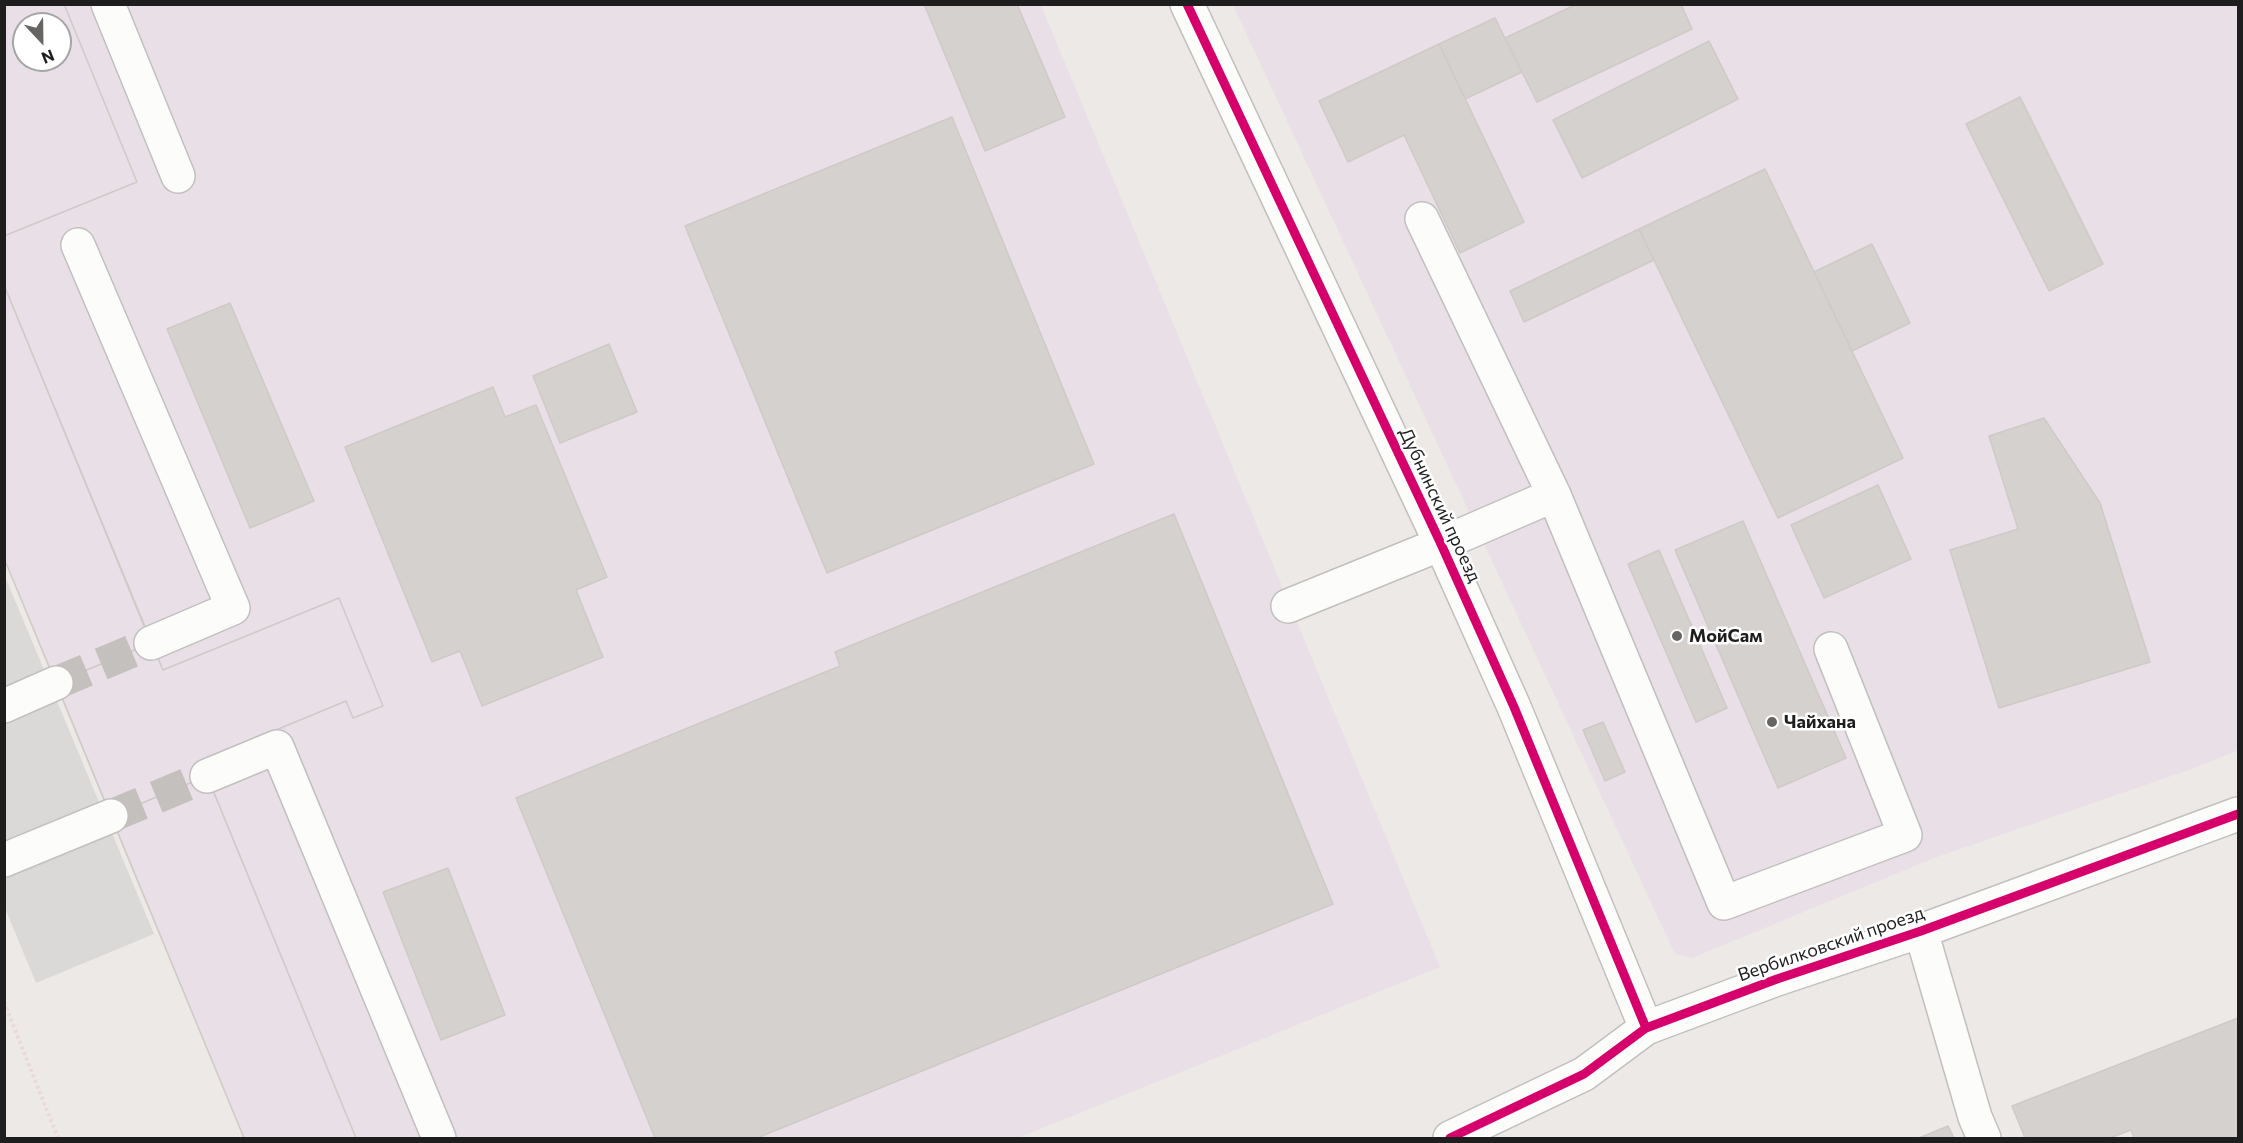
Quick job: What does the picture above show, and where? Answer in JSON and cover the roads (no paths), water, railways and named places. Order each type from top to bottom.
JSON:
[{"type":"street","points":[[108,4],[178,176]]},
{"type":"street","name":"Дубнинский проезд","points":[[1186,4],[1441,544],[1514,707],[1646,1028]]},
{"type":"street","points":[[1422,219],[1554,495],[1724,903],[1905,835],[1831,649]]},
{"type":"street","points":[[78,245],[233,608],[151,643]]},
{"type":"street","points":[[1288,606],[1554,495]]},
{"type":"street","points":[[4,705],[56,683]]},
{"type":"street","points":[[207,776],[277,747],[439,1138]]},
{"type":"street","name":"Вербилковский проезд","points":[[1450,1138],[1584,1074],[1646,1028],[1921,931],[2238,814]]},
{"type":"street","points":[[4,860],[111,816]]},
{"type":"street","points":[[1921,931],[1984,1138]]},
{"type":"tunnel","points":[[56,683],[151,643]]},
{"type":"tunnel","points":[[111,816],[207,776]]},
{"type":"place","name":"МойСам","points":[[1677,636]]},
{"type":"place","name":"Чайхана","points":[[1772,722]]}]
